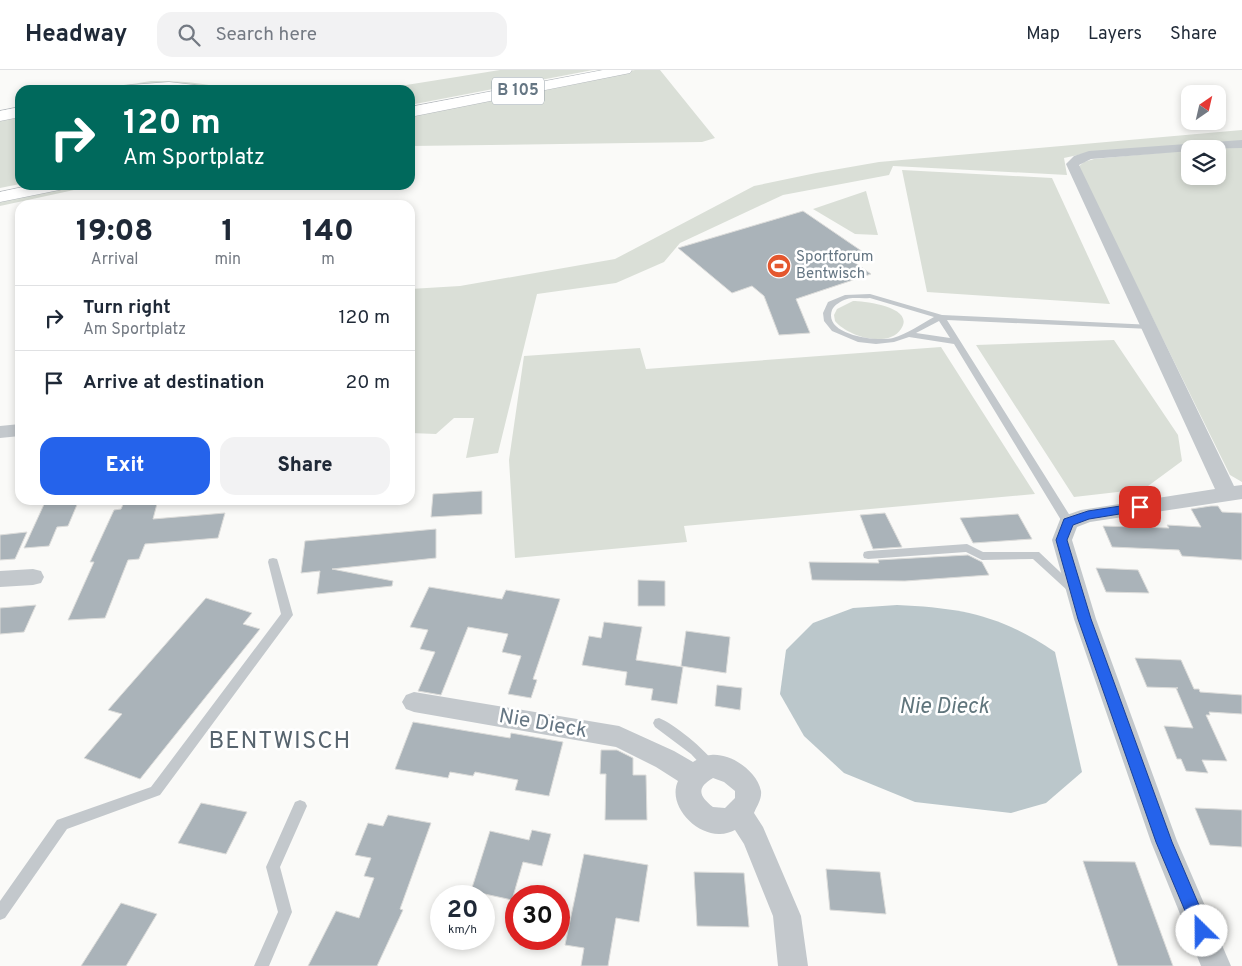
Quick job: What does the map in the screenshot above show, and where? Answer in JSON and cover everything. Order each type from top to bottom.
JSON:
[{"type":"highway","name":"B 105","points":[[415,110],[610,70]]},
{"type":"highway","name":"B 105","points":[[415,110],[626,70]]},
{"type":"highway","points":[[1,116],[15,113]]},
{"type":"highway","points":[[0,192],[15,189]]},
{"type":"highway","points":[[0,197],[34,190]]},
{"type":"street","points":[[1216,966],[1164,842],[1076,592],[1062,540],[1068,522],[1088,515],[1235,492],[1150,327],[1072,164],[1078,158],[1089,155],[1242,144]]},
{"type":"street","points":[[0,432],[15,430]]},
{"type":"street","points":[[0,579],[33,577]]},
{"type":"street","name":"Nie Dieck","points":[[414,702],[619,737],[665,759],[701,771],[723,767],[734,772],[743,781],[748,792],[746,804],[740,814]]},
{"type":"street","points":[[701,771],[688,786],[688,798],[694,810],[704,818],[723,821],[740,814],[754,836],[787,916],[793,966]]},
{"type":"lane","points":[[941,317],[894,340],[876,342],[858,340],[835,329],[828,321],[826,313],[831,304],[846,297],[870,296],[941,317],[1150,327]]},
{"type":"lane","points":[[941,317],[1068,522]]},
{"type":"lane","points":[[908,334],[957,342]]},
{"type":"lane","points":[[868,555],[967,548],[982,556],[1035,554],[1076,592]]},
{"type":"lane","points":[[0,912],[62,824],[155,791],[287,615],[273,562]]},
{"type":"lane","points":[[659,723],[695,750],[701,771]]},
{"type":"lane","points":[[261,966],[285,912],[273,867],[300,806]]},
{"type":"shaded area","points":[[500,70],[593,70],[415,104],[415,85],[406,85]]},
{"type":"shaded area","points":[[635,70],[660,70],[715,138],[702,142],[415,146],[415,113]]},
{"type":"shaded area","points":[[151,81],[171,81],[210,85],[172,83],[126,85]]},
{"type":"shaded area","points":[[15,116],[15,185],[0,188],[0,120]]},
{"type":"shaded area","points":[[1242,130],[1242,142],[1226,143],[1226,140],[1181,140],[1181,146],[1087,153],[1064,158],[1067,175],[893,166],[889,175],[783,195],[680,243],[664,262],[616,283],[537,294],[498,453],[466,458],[474,418],[454,418],[436,434],[415,433],[415,289],[460,286],[615,259],[754,186],[879,162]]},
{"type":"shaded area","points":[[1242,146],[1242,482],[1230,475],[1078,167],[1084,162],[1094,159],[1181,151],[1181,185],[1226,185],[1226,147]]},
{"type":"shaded area","points":[[902,170],[1052,178],[1110,304],[927,292]]},
{"type":"shaded area","points":[[43,190],[74,190],[28,200],[15,200],[15,203],[0,206],[0,199]]},
{"type":"shaded area","points":[[866,191],[878,235],[855,234],[813,209]]},
{"type":"shaded area","points":[[853,301],[877,304],[895,310],[904,321],[901,329],[895,335],[878,339],[868,338],[849,331],[835,321],[834,315],[837,309]]},
{"type":"shaded area","points":[[1114,340],[1178,435],[1182,461],[1144,489],[1074,497],[976,345]]},
{"type":"shaded area","points":[[941,347],[1035,494],[684,526],[687,542],[515,558],[509,460],[524,356],[640,348],[646,369]]},
{"type":"water","name":"Nie Dieck","points":[[897,605],[941,608],[980,616],[1016,629],[1055,652],[1082,772],[1046,803],[1011,813],[915,802],[844,773],[804,736],[780,694],[786,650],[813,623],[853,608]]},
{"type":"building","name":"Sportforum Bentwisch","points":[[803,211],[863,252],[847,257],[871,274],[796,299],[810,333],[779,335],[764,296],[752,286],[732,293],[678,248]]},
{"type":"building","points":[[482,491],[482,514],[431,517],[433,494]]},
{"type":"building","points":[[44,505],[77,505],[68,526],[57,527],[49,546],[24,548]]},
{"type":"building","points":[[123,505],[157,505],[153,519],[225,513],[218,538],[145,544],[139,559],[128,560],[105,618],[68,620],[94,562],[90,562],[114,510],[121,509]]},
{"type":"building","points":[[1218,506],[1222,512],[1242,513],[1242,560],[1182,556],[1179,550],[1112,547],[1103,526],[1169,528],[1167,525],[1201,527],[1191,509]]},
{"type":"building","points":[[885,513],[902,547],[873,549],[860,515]]},
{"type":"building","points":[[1018,514],[1032,539],[973,543],[960,518]]},
{"type":"building","points":[[436,529],[436,558],[332,569],[393,581],[392,586],[317,594],[320,571],[301,573],[305,541]]},
{"type":"building","points":[[27,532],[15,559],[0,560],[0,535]]},
{"type":"building","points":[[968,555],[982,562],[989,575],[905,581],[812,580],[809,562],[879,563],[878,560]]},
{"type":"building","points":[[1096,568],[1138,570],[1149,593],[1106,592]]},
{"type":"building","points":[[638,580],[665,581],[665,606],[638,606]]},
{"type":"building","points":[[429,587],[502,599],[506,590],[560,599],[533,679],[537,680],[531,698],[508,694],[521,656],[502,652],[508,634],[468,627],[441,695],[418,691],[435,652],[420,649],[428,630],[410,627]]},
{"type":"building","points":[[206,598],[252,613],[243,624],[260,629],[140,779],[84,758],[122,714],[108,710]]},
{"type":"building","points":[[36,605],[24,632],[0,634],[0,608]]},
{"type":"building","points":[[604,622],[642,627],[636,660],[683,667],[677,704],[651,700],[653,689],[625,685],[627,672],[582,665],[589,636],[601,638]]},
{"type":"building","points":[[686,631],[730,637],[726,673],[681,666]]},
{"type":"building","points":[[1135,658],[1181,660],[1194,689],[1199,689],[1200,692],[1242,695],[1242,714],[1209,712],[1210,715],[1206,715],[1227,761],[1202,760],[1208,773],[1186,771],[1181,759],[1177,759],[1164,726],[1193,728],[1176,688],[1178,688],[1147,687]]},
{"type":"building","points":[[717,685],[742,688],[740,710],[715,706]]},
{"type":"building","points":[[413,722],[510,738],[511,733],[563,742],[549,796],[515,790],[518,780],[475,772],[473,776],[450,772],[448,778],[395,769]]},
{"type":"building","points":[[601,750],[617,750],[633,758],[633,775],[646,775],[647,820],[605,820],[606,774],[600,774]]},
{"type":"building","points":[[201,803],[247,812],[226,854],[178,843]]},
{"type":"building","points":[[1195,808],[1242,810],[1242,847],[1210,845]]},
{"type":"building","points":[[388,815],[431,823],[400,909],[403,910],[377,966],[308,966],[336,911],[359,918],[374,878],[364,876],[371,858],[355,855],[368,823],[383,826]]},
{"type":"building","points":[[532,830],[551,834],[542,866],[523,862],[516,885],[505,885],[505,898],[495,896],[495,885],[473,885],[490,831],[529,840]]},
{"type":"building","points":[[584,854],[648,865],[639,922],[616,918],[608,966],[581,966],[584,948],[570,946],[570,921]]},
{"type":"building","points":[[1083,861],[1135,862],[1173,966],[1118,966]]},
{"type":"building","points":[[826,869],[880,872],[886,914],[830,910]]},
{"type":"building","points":[[694,872],[744,873],[749,927],[697,926]]},
{"type":"building","points":[[121,903],[157,914],[126,966],[81,966]]},
{"type":"place","name":"Sportforum Bentwisch","points":[[779,266]]},
{"type":"district","name":"BENTWISCH","points":[[280,742]]},
{"type":"route","points":[[1140,507],[1088,515],[1068,522],[1062,540],[1084,619],[1164,842],[1202,931]]}]
